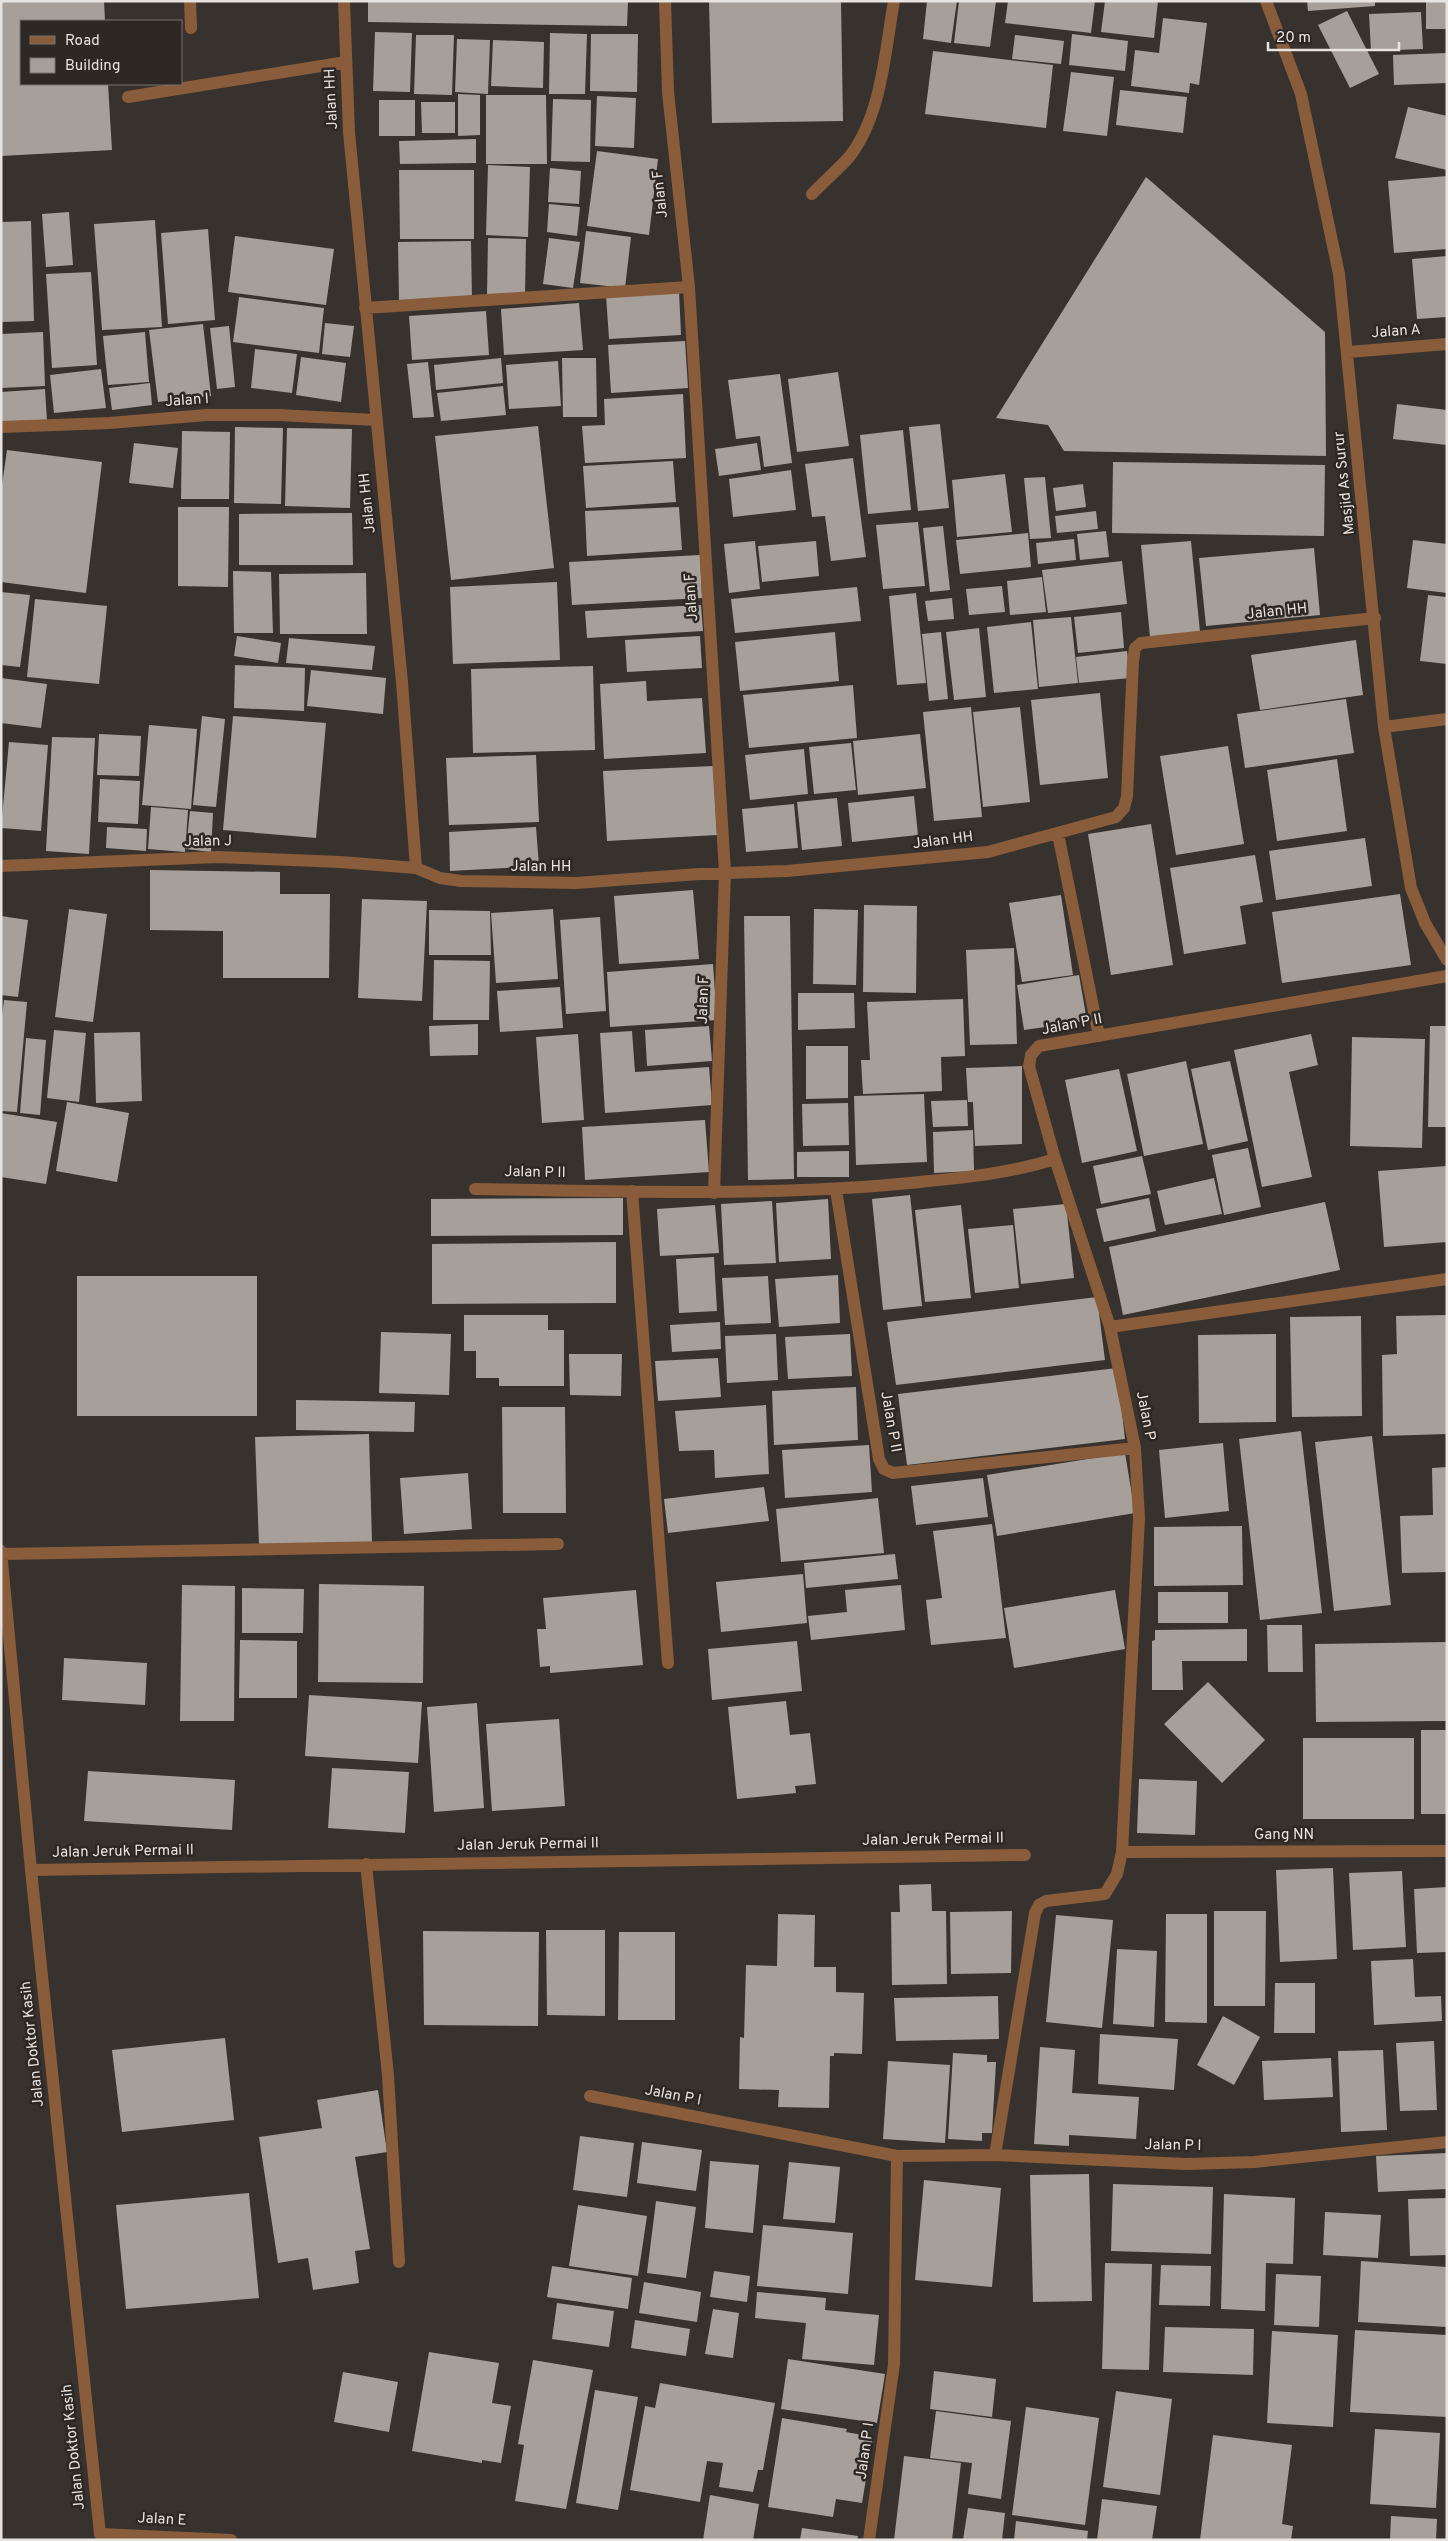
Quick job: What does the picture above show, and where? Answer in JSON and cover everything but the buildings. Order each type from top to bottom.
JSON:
[{"type":"street","points":[[190,1],[190,28]]},
{"type":"street","name":"Jalan HH","points":[[344,1],[349,132],[375,420],[402,682],[416,868],[440,878],[488,882],[576,883],[725,872],[786,871],[914,861],[988,852],[1058,834],[1116,817],[1124,808],[1127,796],[1133,661],[1135,648],[1140,643],[1375,618]]},
{"type":"street","name":"Jalan F","points":[[665,1],[668,92],[689,287],[725,872],[714,1193]]},
{"type":"street","points":[[812,194],[850,155],[865,128],[876,101],[894,1]]},
{"type":"street","name":"Masjid As Surur","points":[[1266,1],[1302,94],[1339,274],[1375,618],[1384,727],[1411,888],[1425,923],[1447,960]]},
{"type":"street","points":[[128,97],[346,62]]},
{"type":"street","points":[[365,308],[689,287]]},
{"type":"street","name":"Jalan A","points":[[1348,352],[1447,344]]},
{"type":"street","name":"Jalan I","points":[[1,427],[109,423],[207,415],[280,415],[375,420]]},
{"type":"street","points":[[1384,727],[1447,719]]},
{"type":"street","points":[[1058,834],[1099,1036]]},
{"type":"street","name":"Jalan J","points":[[1,866],[218,857],[340,862],[416,868]]},
{"type":"street","name":"Jalan P II","points":[[475,1189],[714,1193],[836,1190],[982,1175],[1027,1168],[1055,1159],[1029,1066],[1031,1055],[1039,1046],[1447,976]]},
{"type":"street","name":"Jalan P","points":[[995,2155],[1035,1913],[1039,1905],[1046,1901],[1105,1894],[1117,1874],[1122,1852],[1139,1518],[1135,1448],[1110,1327],[1055,1159]]},
{"type":"street","name":"Jalan P II","points":[[836,1190],[879,1459],[884,1469],[893,1473],[1135,1448]]},
{"type":"street","points":[[632,1191],[668,1663]]},
{"type":"street","points":[[1110,1327],[1447,1279]]},
{"type":"street","points":[[1,1552],[558,1544]]},
{"type":"street","name":"Jalan Doktor Kasih","points":[[1,1552],[97,2537]]},
{"type":"street","name":"Gang NN","points":[[1122,1852],[1447,1851]]},
{"type":"street","name":"Jalan Jeruk Permai II","points":[[31,1870],[1026,1856]]},
{"type":"street","points":[[366,1864],[388,2075],[399,2262]]},
{"type":"street","name":"Jalan P I","points":[[590,2096],[897,2156],[995,2155],[1186,2164],[1254,2162],[1447,2142]]},
{"type":"street","name":"Jalan P I","points":[[869,2540],[894,2364],[897,2156]]},
{"type":"street","name":"Jalan E","points":[[97,2537],[231,2540]]}]
